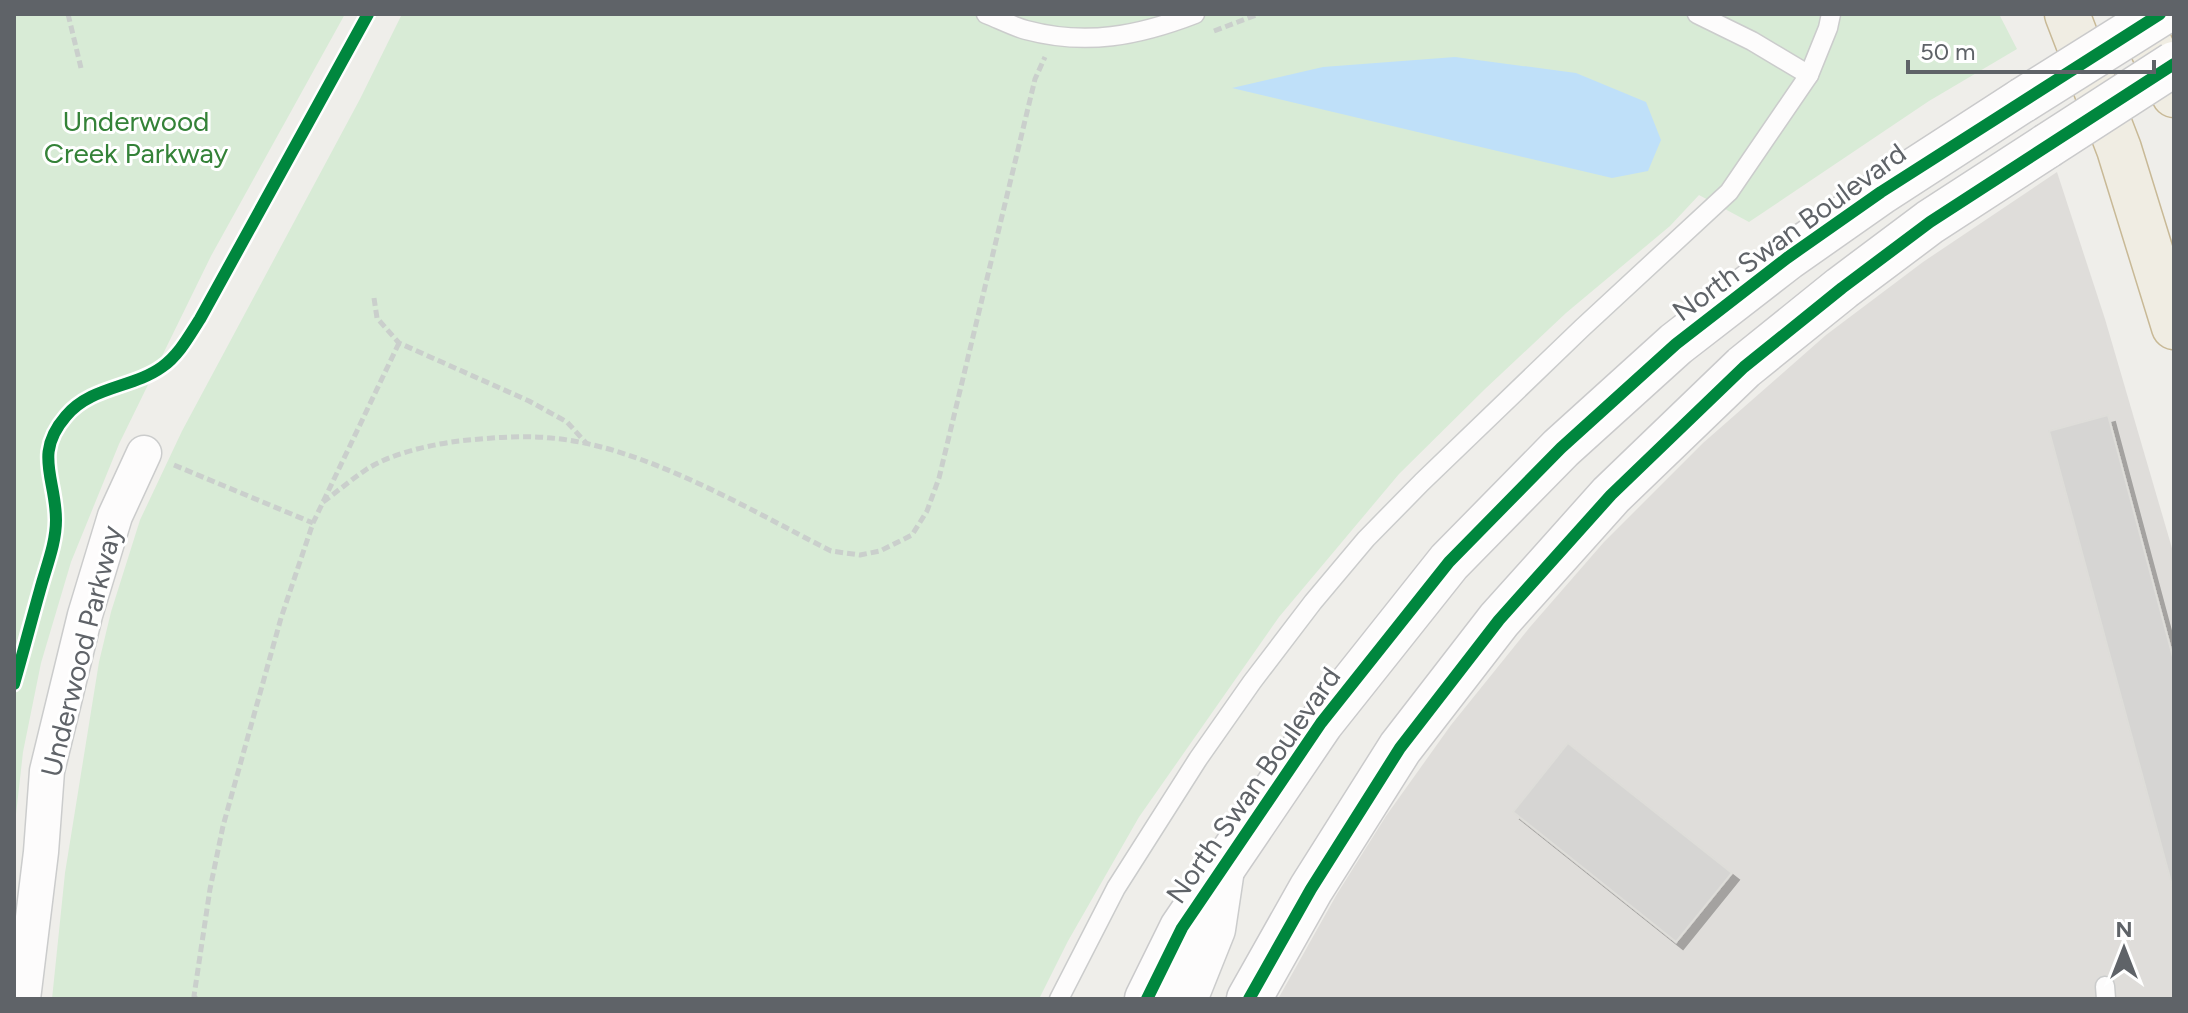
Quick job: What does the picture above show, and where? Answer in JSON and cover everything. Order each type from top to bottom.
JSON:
[{"type":"highway","points":[[2067,14],[2119,149],[2174,327]]},
{"type":"highway","points":[[2136,14],[2174,95]]},
{"type":"main road","name":"North Swan Boulevard","points":[[1147,999],[1182,928],[1321,723],[1439,575],[1561,448],[1676,344],[1787,258],[1881,192],[2160,14]]},
{"type":"main road","points":[[1249,999],[1311,889],[1400,748],[1499,620],[1611,495],[1744,367],[1842,288],[1930,222],[2174,64]]},
{"type":"main road","points":[[1185,999],[1213,929],[1222,869]]},
{"type":"street","name":"Underwood Parkway","points":[[23,999],[50,758],[85,615],[115,516],[144,453]]},
{"type":"lane","points":[[986,14],[1024,29],[1094,39],[1167,25],[1195,14]]},
{"type":"lane","points":[[1697,14],[1752,41],[1809,75]]},
{"type":"lane","points":[[1059,999],[1116,888],[1198,759],[1313,602],[1366,539],[1422,482],[1729,192],[1809,75],[1831,14]]},
{"type":"path","points":[[68,14],[81,68]]},
{"type":"path","points":[[323,502],[368,468],[437,444],[488,438],[551,438],[606,449],[675,473],[831,551],[860,555],[880,551],[912,535],[927,511],[939,478],[1035,79],[1045,58],[1050,35]]},
{"type":"path","points":[[374,298],[377,318],[399,343],[529,401],[567,422],[588,445]]},
{"type":"path","points":[[196,999],[210,889],[223,826],[281,618],[313,523],[399,343]]},
{"type":"path","points":[[144,453],[313,523]]},
{"type":"shaded area","points":[[2057,172],[2105,319],[2174,555],[2174,999],[1278,999],[1337,894],[1386,816],[1451,725],[1604,542],[1703,443],[1826,335],[1923,262]]},
{"type":"green space","name":"Underwood Creek Parkway","points":[[14,14],[345,14],[211,256],[119,444],[71,562],[41,663],[23,752],[14,832]]},
{"type":"green space","points":[[402,14],[1999,14],[2017,49],[1929,101],[1749,222],[1699,195],[1670,226],[1566,313],[1485,389],[1399,474],[1279,617],[1139,817],[1068,941],[1039,999],[52,999],[65,873],[99,662],[140,520],[182,431],[360,99]]},
{"type":"water","points":[[1455,57],[1576,73],[1646,102],[1661,140],[1648,171],[1612,178],[1232,88],[1323,67]]},
{"type":"building","points":[[2108,415],[2174,661],[2174,893],[2049,431]]},
{"type":"building","points":[[1568,743],[1732,873],[1676,942],[1513,812]]},
{"type":"cycle path","points":[[14,684],[54,538],[55,505],[48,455],[56,430],[76,406],[100,393],[151,374],[168,362],[183,345],[368,14]]},
{"type":"cycle path","points":[[1147,999],[1182,928],[1321,723],[1449,562],[1561,448],[1676,344],[1787,258],[1881,192],[2160,14]]},
{"type":"cycle path","points":[[1249,999],[1311,889],[1400,748],[1499,620],[1611,495],[1744,367],[1842,288],[1930,222],[2174,64]]}]
